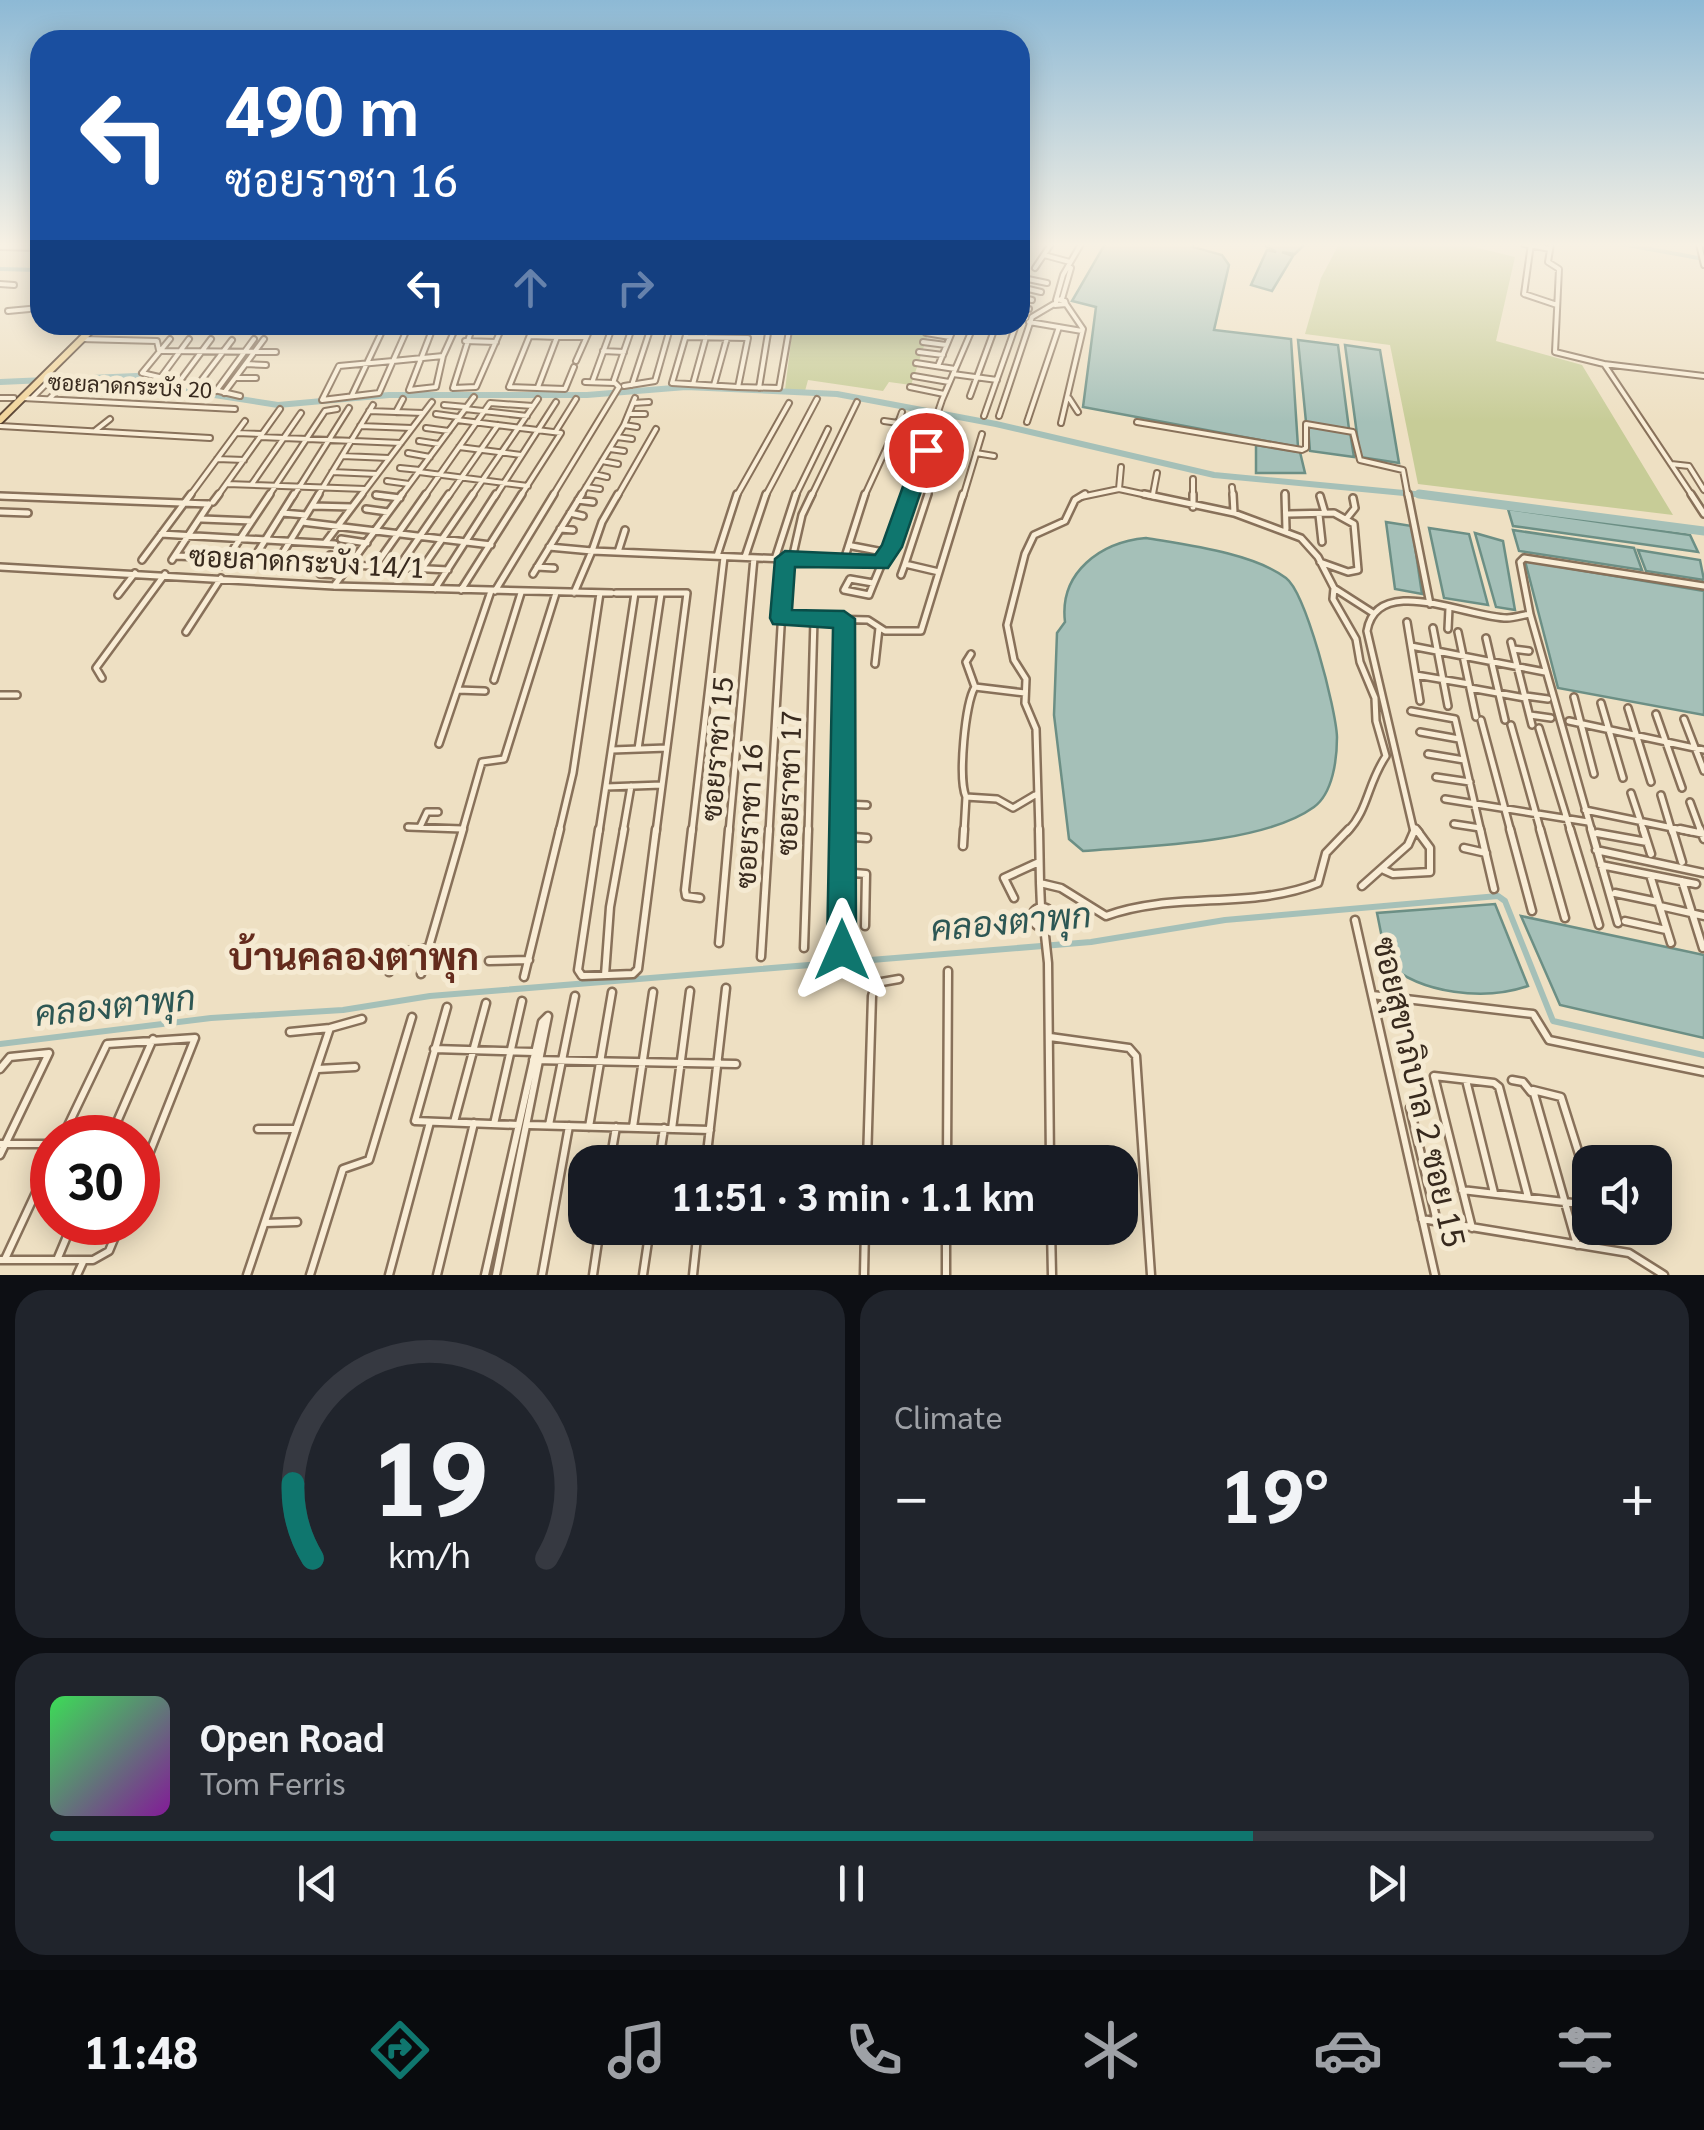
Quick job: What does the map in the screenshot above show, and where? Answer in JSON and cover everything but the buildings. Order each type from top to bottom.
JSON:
[{"type":"main road","points":[[0,419],[82,335]]},
{"type":"main road","points":[[47,369],[85,335]]},
{"type":"street","points":[[1030,316],[1055,304]]},
{"type":"street","points":[[1061,304],[1080,318],[1082,331],[1061,423]]},
{"type":"street","points":[[1552,304],[1557,305],[1556,353],[1604,364],[1704,376]]},
{"type":"street","points":[[8,311],[30,309]]},
{"type":"street","points":[[1030,323],[1082,331]]},
{"type":"street","points":[[1027,422],[1059,327]]},
{"type":"street","points":[[351,396],[380,335]]},
{"type":"street","points":[[404,335],[393,360],[379,393],[322,400],[337,367],[393,360],[443,356]]},
{"type":"street","points":[[429,335],[408,390],[436,387],[443,356],[453,335]]},
{"type":"street","points":[[468,335],[453,388],[476,387],[499,335]]},
{"type":"street","points":[[593,380],[609,335]]},
{"type":"street","points":[[614,380],[629,335]]},
{"type":"street","points":[[632,385],[649,335]]},
{"type":"street","points":[[624,386],[655,382],[668,335]]},
{"type":"street","points":[[738,387],[749,335]]},
{"type":"street","points":[[759,388],[768,335]]},
{"type":"street","points":[[748,338],[686,337],[671,382],[781,387],[788,335]]},
{"type":"street","points":[[938,335],[950,337],[938,366]]},
{"type":"street","points":[[874,583],[850,579],[844,590],[868,596],[874,583],[880,563],[889,553],[943,397],[970,335]]},
{"type":"street","points":[[970,396],[992,335]]},
{"type":"street","points":[[984,416],[1016,335]]},
{"type":"street","points":[[999,416],[1019,335]]},
{"type":"street","points":[[530,336],[558,336],[585,337],[565,389],[509,387],[530,336]]},
{"type":"street","points":[[538,389],[558,336]]},
{"type":"street","points":[[693,384],[706,337]]},
{"type":"street","points":[[714,385],[727,338]]},
{"type":"street","points":[[82,339],[157,340],[160,351]]},
{"type":"street","points":[[161,377],[189,339]]},
{"type":"street","points":[[179,382],[211,339]]},
{"type":"street","points":[[216,391],[254,339]]},
{"type":"street","points":[[224,393],[264,339]]},
{"type":"street","points":[[170,340],[142,373],[240,396]]},
{"type":"street","points":[[197,386],[232,340]]},
{"type":"street","points":[[465,341],[496,342]]},
{"type":"street","points":[[923,342],[946,345]]},
{"type":"street","points":[[160,351],[276,352]]},
{"type":"street","points":[[603,351],[624,352]]},
{"type":"street","points":[[919,352],[943,355]]},
{"type":"street","points":[[916,363],[997,380]]},
{"type":"street","points":[[246,364],[266,365]]},
{"type":"street","points":[[1604,364],[1704,514]]},
{"type":"street","points":[[914,376],[949,382]]},
{"type":"street","points":[[236,378],[256,378]]},
{"type":"street","points":[[439,744],[493,591],[618,390],[615,383],[585,382]]},
{"type":"street","points":[[24,394],[47,383]]},
{"type":"street","points":[[50,399],[65,383]]},
{"type":"street","points":[[910,387],[943,397]]},
{"type":"street","name":"ซอยลาดกระบัง 20","points":[[0,398],[24,394],[50,399],[235,409]]},
{"type":"street","points":[[1068,395],[1070,405],[1078,412]]},
{"type":"street","points":[[334,586],[474,396]]},
{"type":"street","points":[[396,412],[403,399]]},
{"type":"street","points":[[423,567],[538,399]]},
{"type":"street","points":[[555,432],[576,399]]},
{"type":"street","points":[[745,558],[760,506],[817,399]]},
{"type":"street","points":[[554,568],[535,571],[624,425],[634,400],[649,402]]},
{"type":"street","points":[[325,543],[432,402]]},
{"type":"street","points":[[376,565],[492,402],[534,406]]},
{"type":"street","points":[[435,589],[556,402]]},
{"type":"street","points":[[700,898],[686,896],[685,890],[720,556],[730,508],[788,402]]},
{"type":"street","name":"ซอยราชา 16","points":[[761,957],[781,618],[789,559],[802,514],[857,402]]},
{"type":"street","points":[[444,405],[526,416]]},
{"type":"street","points":[[249,566],[349,408]]},
{"type":"street","points":[[273,569],[371,408],[423,413]]},
{"type":"street","points":[[228,558],[174,558],[280,409]]},
{"type":"street","points":[[222,566],[325,411],[336,409]]},
{"type":"street","points":[[252,484],[302,412]]},
{"type":"street","points":[[843,562],[866,491],[902,412]]},
{"type":"street","points":[[436,414],[561,433],[461,590]]},
{"type":"street","points":[[630,414],[645,414]]},
{"type":"street","points":[[0,419],[94,432],[210,438]]},
{"type":"street","points":[[94,432],[110,419]]},
{"type":"street","points":[[884,421],[898,423]]},
{"type":"street","points":[[142,560],[245,422]]},
{"type":"street","points":[[1137,422],[1302,450],[1306,448],[1306,424],[1349,430],[1355,434],[1360,460],[1402,469],[1430,604]]},
{"type":"street","points":[[400,565],[498,425]]},
{"type":"street","points":[[624,425],[637,427]]},
{"type":"street","points":[[360,426],[412,428]]},
{"type":"street","points":[[426,428],[449,431]]},
{"type":"street","points":[[574,592],[602,522],[656,429]]},
{"type":"street","points":[[775,559],[788,510],[828,429]]},
{"type":"street","points":[[898,431],[930,437]]},
{"type":"street","points":[[237,433],[401,442]]},
{"type":"street","points":[[781,618],[872,620],[879,628],[912,634],[922,631],[982,434]]},
{"type":"street","points":[[617,437],[632,439]]},
{"type":"street","points":[[419,441],[440,444]]},
{"type":"street","points":[[901,575],[946,442]]},
{"type":"street","points":[[893,444],[926,450]]},
{"type":"street","points":[[460,447],[522,455]]},
{"type":"street","points":[[610,449],[624,451]]},
{"type":"street","points":[[976,453],[994,456]]},
{"type":"street","points":[[408,454],[430,457]]},
{"type":"street","points":[[342,456],[389,458]]},
{"type":"street","points":[[887,458],[921,464]]},
{"type":"street","points":[[217,459],[244,460]]},
{"type":"street","points":[[602,461],[618,464]]},
{"type":"street","points":[[1671,464],[1689,466],[1704,490]]},
{"type":"street","points":[[1118,489],[1120,467]]},
{"type":"street","points":[[400,468],[528,486]]},
{"type":"street","points":[[332,472],[377,474]]},
{"type":"street","points":[[1153,494],[1157,473]]},
{"type":"street","points":[[594,474],[607,476]]},
{"type":"street","points":[[1192,507],[1193,479]]},
{"type":"street","points":[[387,481],[410,484]]},
{"type":"street","points":[[227,484],[364,489]]},
{"type":"street","points":[[1232,486],[1234,513]]},
{"type":"street","points":[[586,487],[600,489]]},
{"type":"street","points":[[1040,883],[1066,888],[1088,909],[1106,916],[1133,906],[1224,897],[1286,896],[1318,883],[1326,852],[1363,814],[1370,780],[1386,756],[1376,721],[1375,698],[1360,662],[1356,640],[1334,599],[1334,588],[1309,544],[1286,530],[1266,528],[1234,513],[1118,489],[1075,500],[1066,520],[1042,530],[1030,542],[1007,625],[1014,660],[1026,680],[1025,693],[1036,730],[1036,794],[1041,907]]},
{"type":"street","points":[[1285,493],[1286,530]]},
{"type":"street","points":[[0,496],[210,505]]},
{"type":"street","points":[[376,496],[400,498]]},
{"type":"street","points":[[1320,496],[1322,542]]},
{"type":"street","points":[[1347,518],[1354,508],[1353,498]]},
{"type":"street","points":[[578,500],[593,502]]},
{"type":"street","points":[[312,506],[352,507]]},
{"type":"street","points":[[366,509],[389,513]]},
{"type":"street","points":[[0,512],[28,513]]},
{"type":"street","points":[[282,513],[306,515]]},
{"type":"street","points":[[570,513],[583,516]]},
{"type":"street","points":[[1288,514],[1322,513],[1347,518],[1356,528],[1358,570],[1348,572],[1320,562]]},
{"type":"street","points":[[202,519],[252,521]]},
{"type":"street","points":[[302,522],[491,545]]},
{"type":"street","points":[[560,529],[574,530]]},
{"type":"street","points":[[618,552],[624,530]]},
{"type":"street","points":[[161,534],[335,544]]},
{"type":"street","points":[[341,539],[367,543]]},
{"type":"street","points":[[852,546],[889,553]]},
{"type":"street","points":[[548,548],[880,563]]},
{"type":"street","points":[[330,554],[352,562],[448,570]]},
{"type":"street","name":"ซอยราชา 15","points":[[718,944],[754,558]]},
{"type":"street","points":[[1667,930],[1622,922],[1596,850],[1545,672],[1520,562],[1524,558],[1704,586]]},
{"type":"street","points":[[279,559],[318,560]]},
{"type":"street","points":[[905,564],[939,572]]},
{"type":"street","name":"ซอยลาดกระบัง 14/1","points":[[0,566],[334,586],[521,593],[662,593]]},
{"type":"street","points":[[118,594],[136,572]]},
{"type":"street","points":[[102,678],[96,668],[164,574]]},
{"type":"street","points":[[320,574],[342,574]]},
{"type":"street","points":[[186,632],[222,578]]},
{"type":"street","points":[[1334,588],[1372,613]]},
{"type":"street","points":[[635,592],[578,970],[582,976],[632,974],[638,969],[687,593],[662,593],[638,749]]},
{"type":"street","points":[[494,680],[521,593]]},
{"type":"street","points":[[421,974],[483,760],[504,759],[556,593]]},
{"type":"street","points":[[524,978],[573,772],[600,593]]},
{"type":"street","points":[[1384,870],[1393,874],[1430,872],[1434,861],[1424,836],[1415,828],[1367,631],[1372,613],[1387,603],[1406,600],[1507,618],[1530,614]]},
{"type":"street","points":[[1448,627],[1449,610]]},
{"type":"street","name":"ซอยราชา 17","points":[[804,948],[814,619]]},
{"type":"street","points":[[842,950],[844,619]]},
{"type":"street","points":[[1407,622],[1420,701]]},
{"type":"street","points":[[875,664],[879,628]]},
{"type":"street","points":[[1433,628],[1448,706]]},
{"type":"street","points":[[1458,632],[1532,912]]},
{"type":"street","points":[[1486,638],[1498,693],[1565,918]]},
{"type":"street","points":[[1529,651],[1512,645],[1530,714],[1599,925]]},
{"type":"street","points":[[1411,646],[1545,672]]},
{"type":"street","points":[[963,846],[966,797],[958,778],[968,734],[963,706],[974,687],[966,662],[971,654]]},
{"type":"street","points":[[1416,675],[1498,693],[1548,699]]},
{"type":"street","points":[[974,687],[1025,693]]},
{"type":"street","points":[[457,690],[486,692]]},
{"type":"street","points":[[0,695],[17,695]]},
{"type":"street","points":[[1574,696],[1594,774]]},
{"type":"street","points":[[1602,703],[1623,778]]},
{"type":"street","points":[[1628,708],[1651,782]]},
{"type":"street","points":[[1412,710],[1454,718],[1494,889]]},
{"type":"street","points":[[1530,714],[1551,718]]},
{"type":"street","points":[[1656,714],[1682,788]]},
{"type":"street","points":[[1684,719],[1704,771]]},
{"type":"street","points":[[1569,721],[1704,750]]},
{"type":"street","points":[[1420,732],[1460,738]]},
{"type":"street","points":[[612,750],[667,748]]},
{"type":"street","points":[[1428,754],[1464,760]]},
{"type":"street","points":[[1436,776],[1470,782]]},
{"type":"street","points":[[606,787],[662,785]]},
{"type":"street","points":[[605,975],[610,907],[631,786]]},
{"type":"street","points":[[1630,793],[1651,854]]},
{"type":"street","points":[[966,797],[996,799],[1013,808],[1036,794]]},
{"type":"street","points":[[1661,795],[1682,862]]},
{"type":"street","points":[[1444,799],[1588,822]]},
{"type":"street","points":[[1690,802],[1703,836]]},
{"type":"street","points":[[843,804],[866,805]]},
{"type":"street","points":[[1585,810],[1703,836]]},
{"type":"street","points":[[420,827],[427,812],[438,812]]},
{"type":"street","points":[[1454,824],[1480,828]]},
{"type":"street","points":[[408,827],[462,829]]},
{"type":"street","points":[[1362,886],[1408,845],[1415,828]]},
{"type":"street","points":[[1597,833],[1646,842]]},
{"type":"street","points":[[842,836],[867,838]]},
{"type":"street","points":[[1464,848],[1486,853]]},
{"type":"street","points":[[1596,850],[1704,873]]},
{"type":"street","points":[[1014,898],[1004,878],[1020,867],[1040,862]]},
{"type":"street","points":[[1601,865],[1696,884]]},
{"type":"street","points":[[842,872],[866,874],[865,926]]},
{"type":"street","points":[[1650,875],[1671,943]]},
{"type":"street","points":[[1682,881],[1703,948]]},
{"type":"street","points":[[1615,892],[1704,916]]},
{"type":"street","points":[[1041,907],[1052,915],[1050,924],[1037,924],[1032,915],[1041,907]]},
{"type":"street","name":"ซอยสุขาภิบาล 2 ซอย 15","points":[[1354,920],[1435,1275]]},
{"type":"street","points":[[1044,926],[1048,953],[1050,1145]]},
{"type":"street","points":[[389,972],[407,949],[428,948]]},
{"type":"street","points":[[489,961],[528,960]]},
{"type":"street","points":[[947,1145],[948,971]]},
{"type":"street","points":[[868,1145],[872,996],[876,984],[899,979]]},
{"type":"street","points":[[708,1145],[726,988]]},
{"type":"street","points":[[664,1145],[690,991]]},
{"type":"street","points":[[588,1127],[612,992]]},
{"type":"street","points":[[632,1128],[653,992]]},
{"type":"street","points":[[1372,995],[1533,1014],[1549,1040],[1704,1072]]},
{"type":"street","points":[[549,1126],[575,996]]},
{"type":"street","points":[[494,1124],[522,1001]]},
{"type":"street","points":[[454,1122],[486,1003]]},
{"type":"street","points":[[446,1006],[414,1118],[418,1122],[710,1130]]},
{"type":"street","points":[[496,1275],[542,1019],[548,1016],[536,1057]]},
{"type":"street","points":[[310,1275],[343,1169],[369,1160],[412,1017]]},
{"type":"street","points":[[290,1032],[362,1020]]},
{"type":"street","points":[[247,1275],[330,1028]]},
{"type":"street","points":[[1050,1037],[1129,1048],[1136,1056],[1150,1275]]},
{"type":"street","points":[[73,1115],[106,1045],[195,1038],[160,1126]]},
{"type":"street","points":[[120,1115],[153,1040]]},
{"type":"street","points":[[434,1049],[510,1052],[562,1061],[736,1064]]},
{"type":"street","points":[[0,1068],[10,1057],[49,1052],[0,1155]]},
{"type":"street","points":[[316,1069],[354,1067]]},
{"type":"street","points":[[1472,1228],[1433,1078],[1436,1074],[1499,1087],[1528,1197]]},
{"type":"street","points":[[1466,1079],[1494,1193]]},
{"type":"street","points":[[1512,1080],[1524,1082],[1532,1092],[1572,1226]]},
{"type":"street","points":[[1532,1092],[1561,1096],[1576,1145]]},
{"type":"street","points":[[1410,1108],[1437,1222]]},
{"type":"street","points":[[389,1275],[430,1122]]},
{"type":"street","points":[[437,1275],[474,1123]]},
{"type":"street","points":[[485,1275],[523,1125]]},
{"type":"street","points":[[542,1275],[569,1126]]},
{"type":"street","points":[[613,1145],[616,1127]]},
{"type":"street","points":[[258,1129],[297,1129]]},
{"type":"street","points":[[2,1144],[30,1144]]},
{"type":"street","points":[[1462,1190],[1572,1202]]},
{"type":"street","points":[[30,1203],[2,1260],[83,1262],[104,1256],[110,1245]]},
{"type":"street","points":[[1422,1220],[1572,1244]]},
{"type":"street","points":[[265,1223],[298,1222]]},
{"type":"street","points":[[57,1260],[63,1245]]},
{"type":"street","points":[[592,1275],[597,1245]]},
{"type":"street","points":[[643,1275],[647,1245]]},
{"type":"street","points":[[693,1275],[696,1245]]},
{"type":"street","points":[[864,1275],[865,1245]]},
{"type":"street","points":[[946,1245],[946,1275]]},
{"type":"street","points":[[1051,1245],[1052,1275]]},
{"type":"street","points":[[1578,1245],[1629,1253],[1664,1275]]},
{"type":"street","points":[[77,1275],[83,1262]]},
{"type":"green space","points":[[1314,304],[1504,304],[1496,341],[1582,365],[1673,515],[1418,484],[1390,345],[1305,334]]},
{"type":"green space","points":[[792,335],[928,335],[911,385],[889,382],[883,391],[808,380],[805,391],[785,390]]},
{"type":"water","points":[[1082,304],[1220,304],[1214,330],[1291,339],[1298,447],[1083,407],[1096,307]]},
{"type":"water","points":[[1298,340],[1338,345],[1349,429],[1306,422]]},
{"type":"water","points":[[1345,345],[1380,350],[1399,463],[1360,457]]},
{"type":"water","points":[[1308,426],[1350,432],[1354,457],[1310,451]]},
{"type":"water","points":[[1256,445],[1300,452],[1305,473],[1256,473]]},
{"type":"water","points":[[1508,509],[1690,535],[1698,552],[1513,526]]},
{"type":"water","points":[[1386,522],[1412,526],[1422,594],[1395,589]]},
{"type":"water","points":[[1429,528],[1469,534],[1488,605],[1444,598]]},
{"type":"water","points":[[1513,530],[1634,548],[1642,570],[1519,551]]},
{"type":"water","points":[[1475,533],[1503,541],[1515,610],[1496,607]]},
{"type":"water","points":[[1146,538],[1238,556],[1286,578],[1302,605],[1326,678],[1337,737],[1335,765],[1326,793],[1314,807],[1265,829],[1171,845],[1083,851],[1069,839],[1054,715],[1057,633],[1065,622],[1069,588],[1086,563],[1114,546]]},
{"type":"water","points":[[1638,550],[1700,560],[1704,580],[1646,571]]},
{"type":"water","points":[[1525,561],[1704,591],[1704,715],[1558,688]]},
{"type":"water","points":[[1495,904],[1528,986],[1493,993],[1454,992],[1417,982],[1387,963],[1377,913]]},
{"type":"water","points":[[1521,916],[1704,955],[1704,1038],[1560,1005]]},
{"type":"waterway","points":[[0,382],[136,376],[208,394],[278,405],[389,395],[587,395],[686,387],[837,394],[996,424],[1214,475],[1432,496]]},
{"type":"waterway","points":[[1419,494],[1432,496]]},
{"type":"waterway","points":[[1432,496],[1446,497]]},
{"type":"waterway","points":[[1432,496],[1704,531]]},
{"type":"waterway","name":"คลองตาพุก","points":[[0,1044],[211,1018],[343,1010],[430,996],[1091,942],[1225,920],[1498,896],[1505,901],[1553,1021],[1704,1055]]},
{"type":"district","name":"บ้านคลองตาพุก","points":[[354,957]]},
{"type":"route","points":[[842,950],[844,619],[781,618],[785,559],[880,563],[887,558],[926,450]]}]
